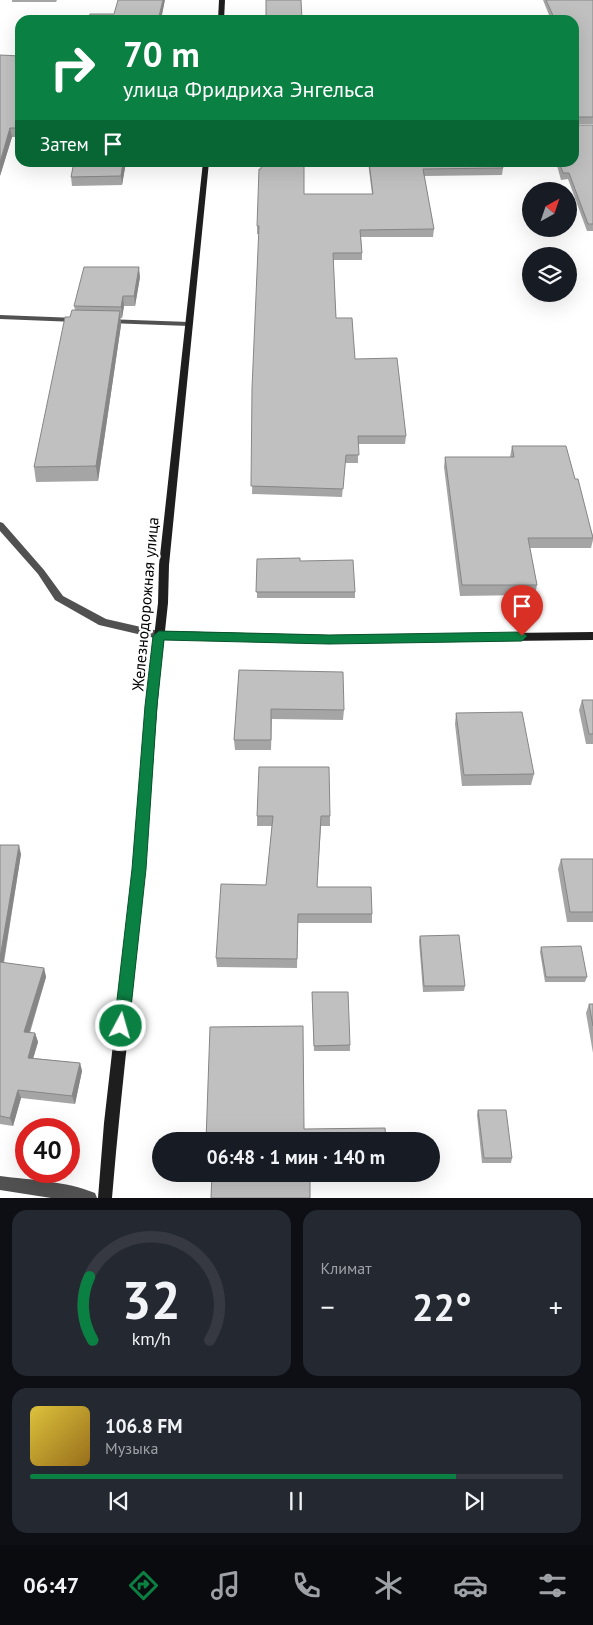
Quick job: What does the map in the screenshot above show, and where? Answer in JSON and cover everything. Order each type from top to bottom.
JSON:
[{"type":"street","points":[[220,15],[222,0]]},
{"type":"street","name":"Железнодорожная улица","points":[[105,1198],[110,1124],[139,869],[164,564],[205,167]]},
{"type":"street","points":[[159,636],[329,639],[593,636]]},
{"type":"lane","points":[[0,316],[89,320]]},
{"type":"lane","points":[[99,320],[189,324]]},
{"type":"lane","points":[[0,525],[41,572],[59,598],[103,622],[159,636]]},
{"type":"lane","points":[[0,1184],[64,1192],[90,1198]]},
{"type":"building","points":[[118,0],[163,0],[159,15],[90,15],[114,14]]},
{"type":"building","points":[[266,0],[301,0],[302,15],[266,15]]},
{"type":"building","points":[[546,0],[593,0],[593,117],[579,117],[579,15],[553,15]]},
{"type":"building","points":[[0,55],[15,56],[15,128],[10,128],[0,162]]},
{"type":"building","points":[[579,125],[593,125],[593,224],[588,224],[578,197],[578,182],[572,182],[569,173],[563,173],[561,167],[579,167]]},
{"type":"building","points":[[73,167],[122,167],[121,176],[71,177]]},
{"type":"building","points":[[261,167],[304,167],[304,194],[373,194],[370,167],[503,168],[423,169],[434,229],[360,230],[362,253],[333,253],[336,318],[352,318],[355,359],[397,358],[406,436],[358,436],[359,455],[346,455],[343,489],[251,486],[252,388],[259,226],[257,226],[259,169]]},
{"type":"building","points":[[84,267],[139,267],[134,296],[123,296],[121,307],[74,306]]},
{"type":"building","points":[[72,310],[120,311],[96,466],[34,467],[65,317],[70,317]]},
{"type":"building","points":[[512,446],[566,446],[575,479],[578,479],[593,538],[528,538],[537,585],[462,585],[445,457],[514,457]]},
{"type":"building","points":[[300,558],[300,561],[353,560],[355,592],[256,592],[257,559]]},
{"type":"building","points":[[239,670],[343,672],[344,710],[271,709],[271,740],[234,740]]},
{"type":"building","points":[[582,700],[593,700],[593,734],[589,734]]},
{"type":"building","points":[[522,712],[534,774],[464,775],[456,713]]},
{"type":"building","points":[[259,767],[329,767],[330,816],[321,816],[317,887],[371,887],[372,914],[298,914],[297,959],[216,958],[221,884],[266,885],[273,816],[257,816]]},
{"type":"building","points":[[0,845],[19,845],[0,958]]},
{"type":"building","points":[[561,859],[593,859],[593,912],[570,912]]},
{"type":"building","points":[[459,935],[465,986],[424,986],[420,936]]},
{"type":"building","points":[[581,946],[587,977],[546,977],[541,947]]},
{"type":"building","points":[[0,962],[44,968],[24,1032],[35,1033],[28,1058],[80,1063],[72,1096],[18,1090],[10,1118],[0,1116]]},
{"type":"building","points":[[312,992],[348,992],[350,1045],[314,1046]]},
{"type":"building","points":[[589,1004],[593,1004],[593,1026]]},
{"type":"building","points":[[303,1026],[304,1129],[385,1128],[385,1132],[206,1132],[210,1027]]},
{"type":"building","points":[[478,1110],[506,1110],[512,1158],[484,1158]]},
{"type":"building","points":[[212,1182],[310,1182],[310,1198],[211,1198]]},
{"type":"route","points":[[121,1026],[139,869],[151,706],[159,636],[329,639],[522,636]]}]
